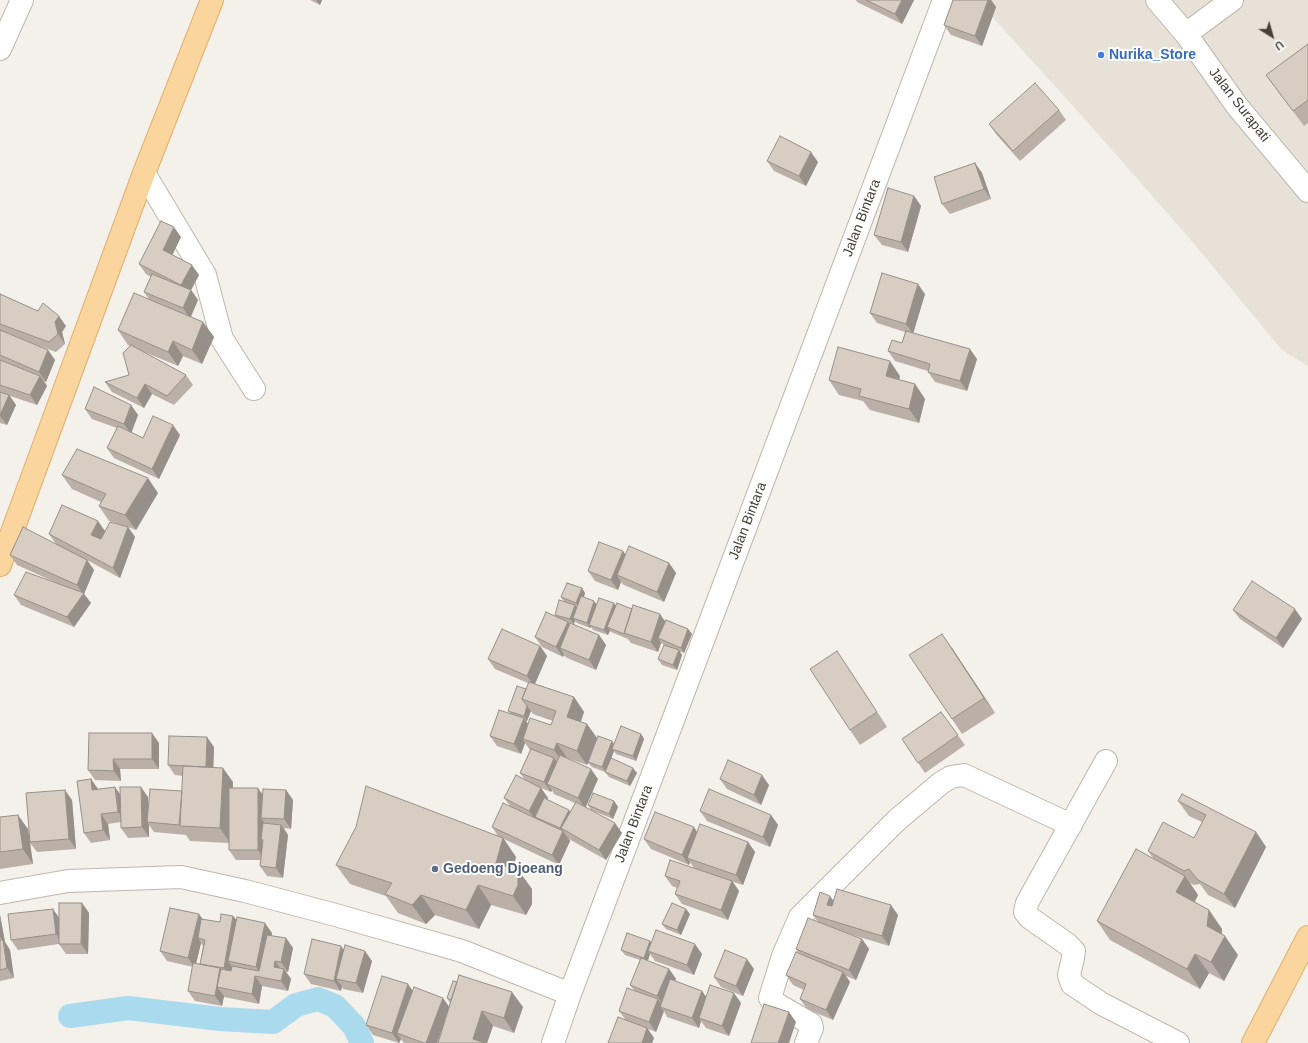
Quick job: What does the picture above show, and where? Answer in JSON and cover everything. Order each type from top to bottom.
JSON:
[{"type":"main road","points":[[0,565],[144,173],[212,0]]},
{"type":"main road","points":[[1253,1043],[1308,937]]},
{"type":"street","points":[[0,49],[22,0]]},
{"type":"street","name":"Jalan Bintara","points":[[553,1043],[570,994],[944,0]]},
{"type":"street","name":"Jalan Surapati","points":[[1157,0],[1186,34],[1237,106],[1308,191]]},
{"type":"street","points":[[1186,34],[1232,0]]},
{"type":"street","points":[[144,173],[205,275],[222,339],[254,389]]},
{"type":"street","points":[[1106,761],[1027,903],[1025,912],[1030,918],[1067,944],[1074,951],[1069,975],[1072,984],[1102,1004],[1178,1043]]},
{"type":"street","points":[[806,1043],[812,1028],[811,1024],[773,1002],[770,998],[784,956],[800,917],[897,820],[941,783],[951,777],[964,775],[1071,825]]},
{"type":"street","points":[[0,893],[68,881],[181,877],[260,894],[462,951],[570,994]]},
{"type":"shaded area","points":[[977,0],[1308,0],[1308,366],[1282,350],[1190,239],[1082,116]]},
{"type":"building","points":[[866,0],[902,0],[895,14]]},
{"type":"building","points":[[953,0],[988,0],[975,36],[944,25]]},
{"type":"building","points":[[1308,44],[1308,100],[1293,111],[1266,75]]},
{"type":"building","points":[[1035,83],[1059,110],[1013,151],[989,124]]},
{"type":"building","points":[[780,136],[811,152],[799,176],[767,161]]},
{"type":"building","points":[[975,163],[984,189],[942,204],[934,177]]},
{"type":"building","points":[[888,188],[914,196],[901,242],[874,235]]},
{"type":"building","points":[[161,221],[174,227],[163,250],[192,265],[181,285],[139,264]]},
{"type":"building","points":[[882,273],[918,284],[906,324],[870,313]]},
{"type":"building","points":[[152,274],[191,290],[183,308],[144,292]]},
{"type":"building","points":[[134,293],[203,322],[192,350],[173,341],[168,352],[118,330]]},
{"type":"building","points":[[0,294],[38,311],[43,303],[59,316],[55,322],[58,334],[49,342],[0,324]]},
{"type":"building","points":[[0,330],[48,350],[39,372],[0,355]]},
{"type":"building","points":[[906,331],[970,349],[960,381],[928,372],[930,364],[888,351],[892,340],[902,343]]},
{"type":"building","points":[[131,345],[186,375],[167,396],[145,384],[137,398],[105,382],[129,375],[123,353]]},
{"type":"building","points":[[838,347],[890,361],[886,376],[915,384],[909,409],[859,396],[861,389],[829,380]]},
{"type":"building","points":[[0,360],[40,376],[30,395],[0,385]]},
{"type":"building","points":[[94,387],[131,405],[124,424],[85,409]]},
{"type":"building","points":[[0,392],[9,395],[0,415]]},
{"type":"building","points":[[153,416],[173,425],[152,469],[107,448],[118,426],[143,438]]},
{"type":"building","points":[[77,449],[148,478],[125,515],[99,506],[106,494],[62,475]]},
{"type":"building","points":[[62,505],[98,521],[91,535],[101,539],[110,522],[128,527],[113,568],[49,534]]},
{"type":"building","points":[[23,527],[87,560],[77,585],[10,555]]},
{"type":"building","points":[[599,542],[623,551],[611,580],[588,571]]},
{"type":"building","points":[[629,546],[669,563],[657,592],[617,575]]},
{"type":"building","points":[[26,572],[84,593],[67,617],[14,595]]},
{"type":"building","points":[[1252,581],[1295,609],[1276,638],[1233,610]]},
{"type":"building","points":[[567,583],[582,588],[576,603],[561,597]]},
{"type":"building","points":[[581,596],[594,601],[587,623],[573,618]]},
{"type":"building","points":[[599,598],[614,603],[604,630],[589,625]]},
{"type":"building","points":[[559,600],[575,605],[570,619],[555,615]]},
{"type":"building","points":[[617,603],[632,609],[624,634],[607,627]]},
{"type":"building","points":[[633,605],[660,614],[651,642],[624,633]]},
{"type":"building","points":[[546,612],[568,622],[556,647],[535,637]]},
{"type":"building","points":[[666,620],[688,629],[681,648],[658,638]]},
{"type":"building","points":[[570,623],[599,635],[589,660],[560,648]]},
{"type":"building","points":[[502,629],[540,646],[527,676],[488,659]]},
{"type":"building","points":[[942,634],[984,698],[952,719],[909,655]]},
{"type":"building","points":[[664,645],[679,650],[673,665],[658,659]]},
{"type":"building","points":[[837,651],[877,712],[850,730],[810,669]]},
{"type":"building","points":[[529,682],[574,697],[567,717],[587,724],[577,751],[557,743],[554,750],[523,739],[530,718],[551,725],[556,711],[522,699]]},
{"type":"building","points":[[517,686],[526,689],[522,699],[527,706],[524,716],[508,711]]},
{"type":"building","points":[[499,710],[524,718],[514,744],[490,736]]},
{"type":"building","points":[[941,712],[958,735],[918,763],[902,739]]},
{"type":"building","points":[[621,726],[641,734],[633,756],[612,749]]},
{"type":"building","points":[[89,733],[152,733],[152,759],[113,759],[114,771],[88,770]]},
{"type":"building","points":[[169,736],[207,737],[206,767],[168,765]]},
{"type":"building","points":[[598,736],[612,741],[602,767],[588,762]]},
{"type":"building","points":[[531,749],[554,758],[544,782],[520,773]]},
{"type":"building","points":[[560,755],[591,769],[578,798],[547,784]]},
{"type":"building","points":[[611,758],[633,768],[627,781],[605,772]]},
{"type":"building","points":[[728,760],[762,775],[754,795],[720,779]]},
{"type":"building","points":[[183,766],[223,768],[220,828],[180,826]]},
{"type":"building","points":[[516,775],[541,788],[529,811],[504,798]]},
{"type":"building","points":[[91,779],[92,790],[115,787],[118,812],[101,814],[103,830],[84,833],[77,781]]},
{"type":"building","name":"Gedoeng Djoeang","points":[[366,786],[503,838],[496,863],[518,870],[518,885],[513,896],[478,885],[466,910],[421,895],[412,905],[385,894],[392,883],[336,865],[356,827]]},
{"type":"building","points":[[120,787],[141,787],[142,827],[121,828]]},
{"type":"building","points":[[229,788],[258,788],[258,850],[229,850]]},
{"type":"building","points":[[150,789],[182,791],[179,825],[147,822]]},
{"type":"building","points":[[263,789],[286,790],[284,819],[261,818]]},
{"type":"building","points":[[709,789],[771,815],[763,837],[700,811]]},
{"type":"building","points":[[65,790],[69,839],[30,842],[26,793]]},
{"type":"building","points":[[593,793],[614,801],[609,814],[588,805]]},
{"type":"building","points":[[1182,794],[1256,832],[1224,894],[1198,880],[1189,869],[1184,871],[1148,851],[1163,822],[1194,838],[1206,815],[1178,801]]},
{"type":"building","points":[[544,798],[569,810],[560,828],[535,817]]},
{"type":"building","points":[[576,802],[615,823],[599,850],[561,828]]},
{"type":"building","points":[[503,803],[563,831],[552,855],[492,827]]},
{"type":"building","points":[[655,812],[694,827],[682,855],[644,839]]},
{"type":"building","points":[[18,815],[23,849],[0,852],[0,817]]},
{"type":"building","points":[[263,823],[281,825],[276,868],[260,866]]},
{"type":"building","points":[[700,824],[748,842],[736,875],[687,858]]},
{"type":"building","points":[[1136,849],[1185,876],[1176,892],[1209,910],[1207,926],[1225,936],[1211,962],[1195,954],[1187,969],[1097,921]]},
{"type":"building","points":[[670,860],[732,881],[721,910],[675,894],[680,881],[665,876]]},
{"type":"building","points":[[837,889],[891,905],[882,936],[813,915],[820,892],[830,896],[827,905],[832,906]]},
{"type":"building","points":[[59,903],[82,903],[81,944],[59,944]]},
{"type":"building","points":[[672,903],[686,909],[677,930],[662,924]]},
{"type":"building","points":[[170,908],[199,914],[188,958],[160,951]]},
{"type":"building","points":[[53,909],[56,934],[11,940],[8,914]]},
{"type":"building","points":[[221,914],[233,916],[224,968],[200,964],[205,940],[198,938],[201,919],[220,922]]},
{"type":"building","points":[[237,917],[265,923],[256,967],[228,961]]},
{"type":"building","points":[[808,918],[862,939],[849,970],[796,949]]},
{"type":"building","points":[[656,930],[695,944],[687,965],[648,951]]},
{"type":"building","points":[[627,933],[650,941],[644,958],[621,950]]},
{"type":"building","points":[[267,935],[286,938],[281,962],[275,961],[274,967],[284,969],[281,981],[255,976],[252,994],[217,987],[221,969],[231,971],[232,966],[259,971]]},
{"type":"building","points":[[312,939],[341,946],[334,981],[304,974]]},
{"type":"building","points":[[0,940],[3,940],[7,968],[0,970]]},
{"type":"building","points":[[345,945],[365,951],[356,983],[336,979]]},
{"type":"building","points":[[725,950],[747,959],[736,986],[714,977]]},
{"type":"building","points":[[796,952],[843,972],[826,1010],[800,999],[806,984],[786,975]]},
{"type":"building","points":[[641,958],[669,969],[657,996],[630,985]]},
{"type":"building","points":[[193,963],[220,968],[215,996],[188,991]]},
{"type":"building","points":[[459,975],[512,992],[504,1018],[482,1011],[473,1039],[485,1043],[438,1043]]},
{"type":"building","points":[[382,976],[408,984],[392,1033],[366,1025]]},
{"type":"building","points":[[670,979],[702,991],[692,1018],[660,1007]]},
{"type":"building","points":[[453,981],[457,982],[451,1000],[447,998]]},
{"type":"building","points":[[710,985],[734,993],[722,1026],[699,1018]]},
{"type":"building","points":[[414,987],[443,998],[426,1043],[397,1033]]},
{"type":"building","points":[[627,988],[658,999],[649,1022],[619,1011]]},
{"type":"building","points":[[764,1004],[789,1012],[778,1043],[751,1043]]},
{"type":"building","points":[[618,1017],[647,1028],[642,1043],[608,1043]]},
{"type":"waterway","points":[[70,1016],[128,1008],[220,1019],[273,1022],[296,1005],[318,999],[335,1006],[354,1026],[362,1043]]},
{"type":"place","name":"Nurika_Store","points":[[1101,55]]},
{"type":"place","name":"Gedoeng Djoeang","points":[[435,869]]}]
